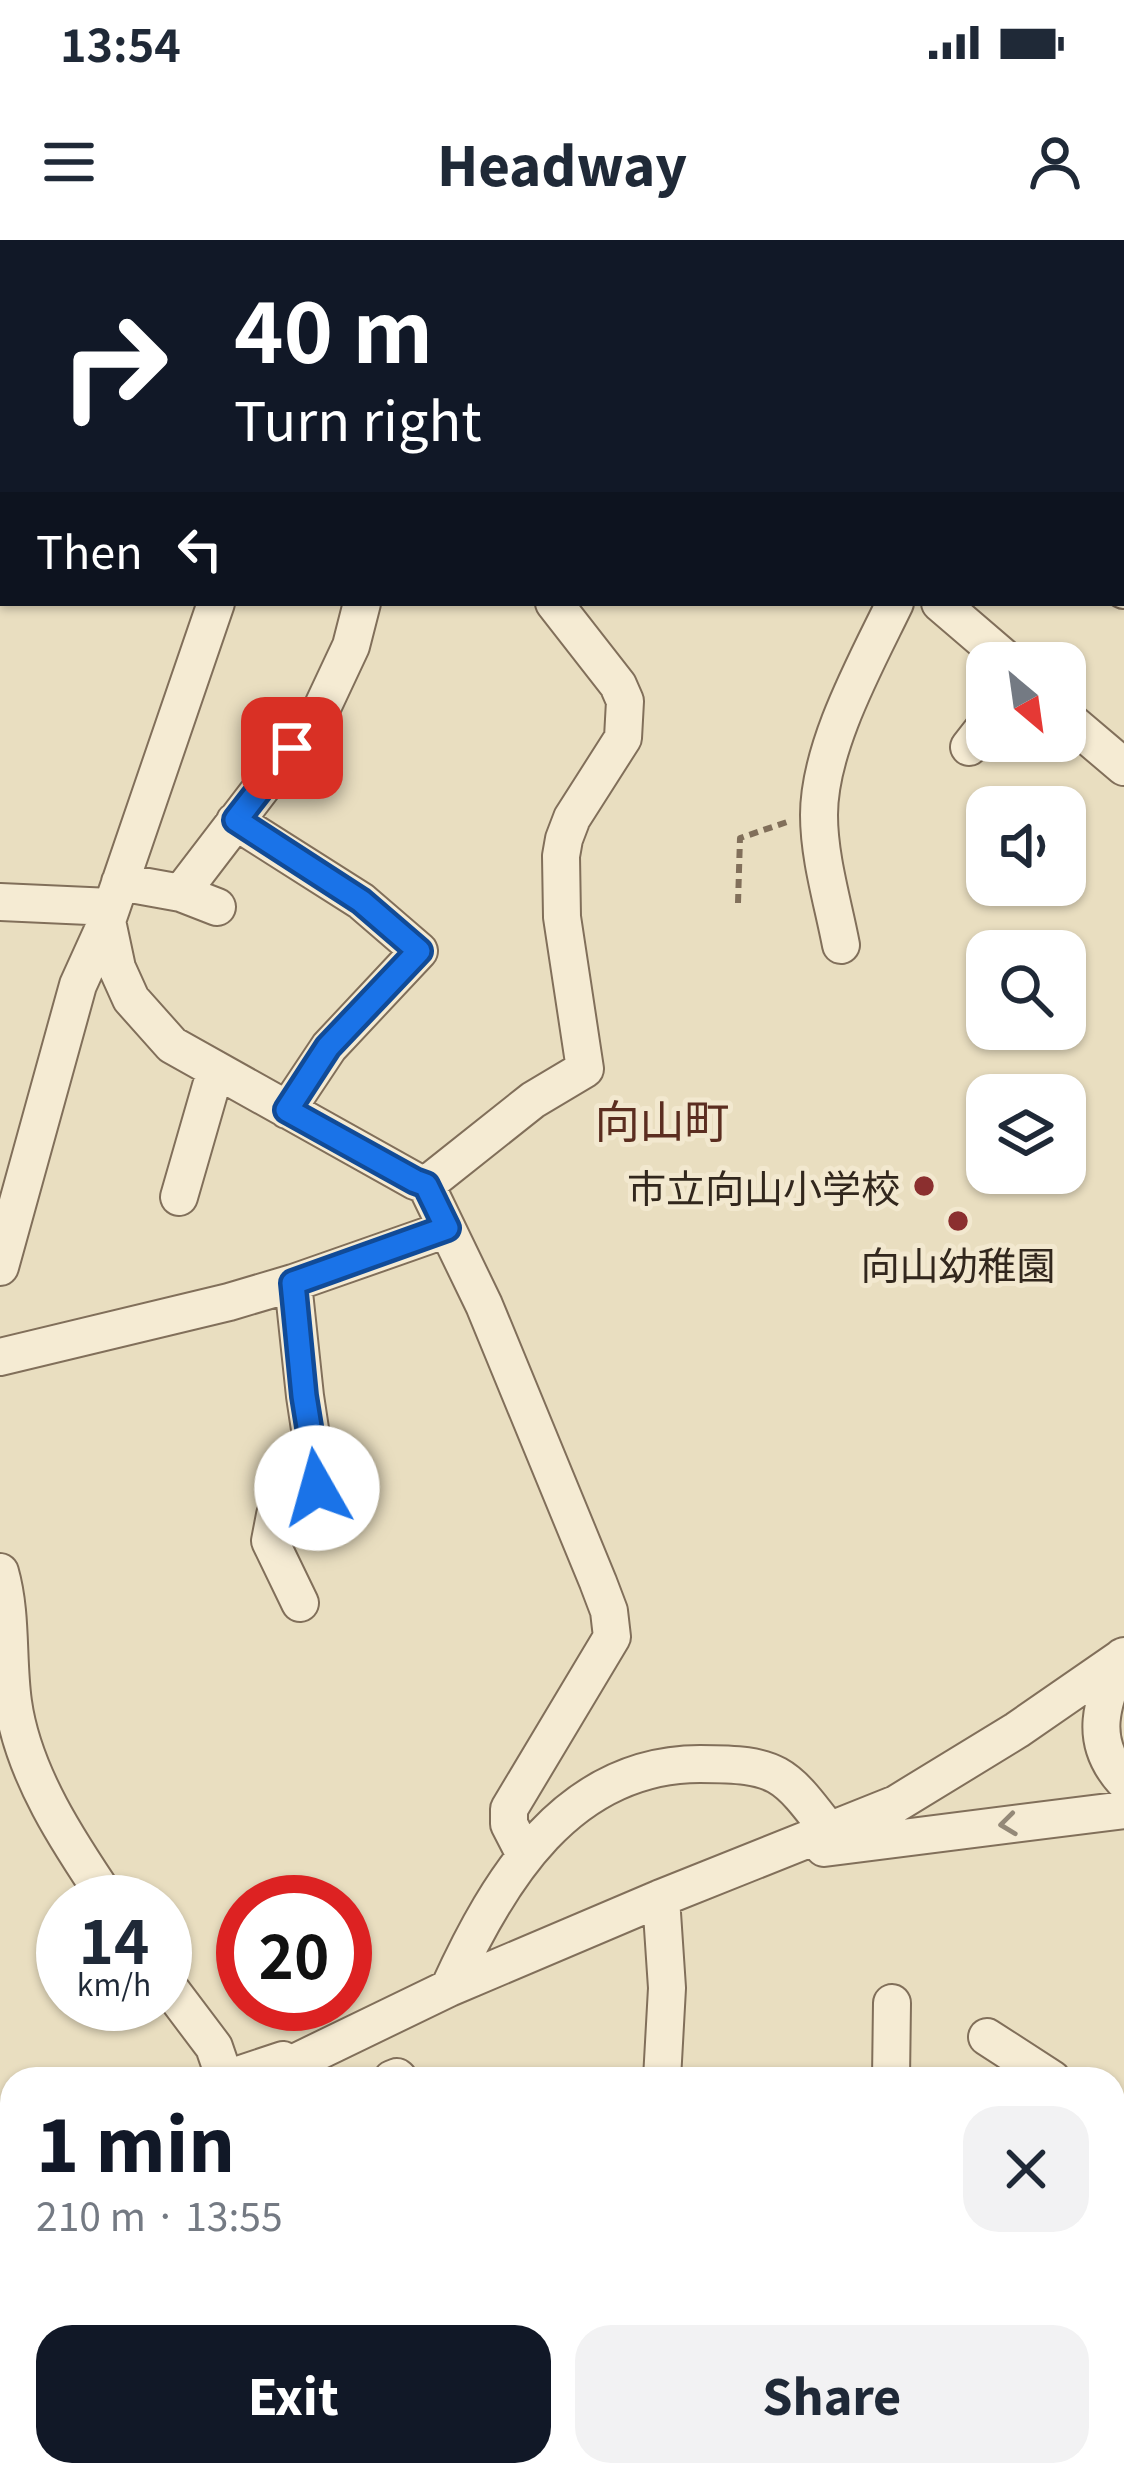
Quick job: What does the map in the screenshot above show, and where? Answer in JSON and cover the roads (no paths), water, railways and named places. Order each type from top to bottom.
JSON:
[{"type":"street","points":[[0,1267],[78,985],[112,903],[215,606]]},
{"type":"street","points":[[182,893],[321,710],[350,646],[360,606]]},
{"type":"street","points":[[426,1185],[533,1100],[585,1069],[562,917],[561,856],[572,818],[623,738],[626,701],[556,606]]},
{"type":"street","points":[[841,945],[819,813],[824,777],[838,728],[894,606]]},
{"type":"street","points":[[944,606],[986,642]]},
{"type":"street","points":[[1086,735],[1124,767]]},
{"type":"street","points":[[236,820],[361,901],[419,951],[328,1047],[287,1110]]},
{"type":"street","points":[[0,902],[112,903],[182,893],[217,907]]},
{"type":"street","points":[[112,903],[117,968],[145,1017],[172,1045],[426,1185],[484,1305],[609,1610],[612,1637],[509,1809],[509,1825],[525,1855]]},
{"type":"street","points":[[179,1197],[219,1072]]},
{"type":"street","points":[[0,1357],[229,1302],[447,1228]]},
{"type":"street","points":[[293,1283],[318,1482],[317,1488],[275,1515],[270,1540],[300,1603]]},
{"type":"street","points":[[0,1572],[12,1697],[22,1740],[52,1810],[91,1875]]},
{"type":"street","points":[[1123,1656],[1104,1696],[1101,1728],[1112,1768],[1124,1781]]},
{"type":"street","points":[[287,2067],[449,1988],[896,1804],[1017,1730],[1123,1656]]},
{"type":"street","points":[[449,1988],[467,1949],[525,1855],[556,1821],[589,1795],[628,1777],[674,1764],[766,1768],[794,1784],[830,1831]]},
{"type":"street","points":[[772,1856],[1124,1810]]},
{"type":"street","points":[[662,1898],[667,1988],[663,2067]]},
{"type":"street","points":[[891,2067],[892,2002]]},
{"type":"street","points":[[192,2018],[214,2047],[222,2067]]},
{"type":"street","points":[[987,2037],[1033,2067]]},
{"type":"street","points":[[262,2067],[344,2040]]},
{"type":"street","points":[[300,2067],[344,2040]]},
{"type":"place","name":"市立向山小学校","points":[[924,1186]]},
{"type":"place","name":"向山幼稚園","points":[[958,1221]]},
{"type":"district","name":"向山町","points":[[662,1118]]}]
